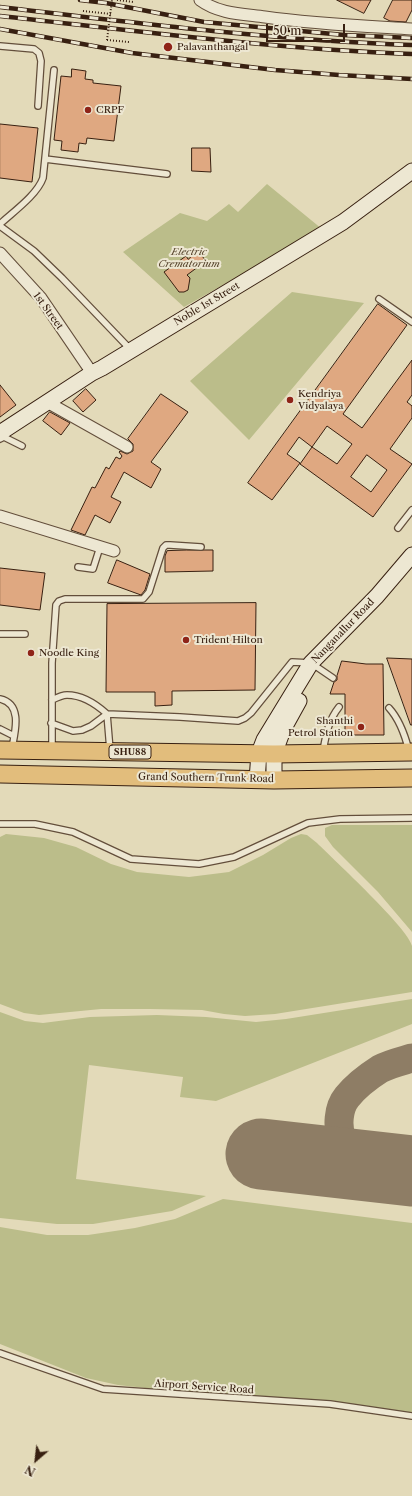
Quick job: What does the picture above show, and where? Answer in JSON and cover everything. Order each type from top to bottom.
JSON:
[{"type":"main road","name":"SHU88","points":[[8,746],[52,750],[110,752],[267,754],[411,752]]},
{"type":"main road","name":"Grand Southern Trunk Road","points":[[0,774],[257,780],[412,778]]},
{"type":"street","points":[[200,0],[208,6],[236,14],[295,21],[412,29]]},
{"type":"street","name":"Noble 1st Street","points":[[0,433],[92,373],[343,222],[412,171]]},
{"type":"street","name":"1st Street","points":[[0,253],[41,298],[92,373]]},
{"type":"street","points":[[47,402],[127,447]]},
{"type":"street","points":[[0,516],[114,550]]},
{"type":"street","name":"Nanganallur Road","points":[[267,754],[264,740],[315,666],[346,636],[394,582],[412,555]]},
{"type":"street","name":"Nanganallur Road","points":[[394,582],[412,568]]},
{"type":"street","points":[[257,780],[267,754]]},
{"type":"street","points":[[267,754],[274,780]]},
{"type":"lane","points":[[0,46],[34,50],[40,53],[42,61],[38,106]]},
{"type":"lane","points":[[54,70],[43,178],[38,189],[0,225],[34,251],[131,350]]},
{"type":"lane","points":[[45,158],[167,174]]},
{"type":"lane","points":[[379,299],[412,322]]},
{"type":"lane","points":[[0,439],[4,437],[22,446]]},
{"type":"lane","points":[[398,528],[412,510]]},
{"type":"lane","points":[[52,750],[52,663],[56,605],[59,601],[64,599],[144,599],[149,592],[163,548],[166,545],[201,547]]},
{"type":"lane","points":[[78,567],[93,568],[100,546]]},
{"type":"lane","points":[[0,634],[25,634]]},
{"type":"lane","points":[[52,700],[66,695],[80,697],[90,701],[107,714],[238,721],[251,713],[292,662],[315,666],[333,678]]},
{"type":"lane","points":[[0,699],[9,703],[16,717],[8,746]]},
{"type":"lane","points":[[323,753],[327,727],[339,707]]},
{"type":"lane","points":[[389,708],[396,715],[411,752]]},
{"type":"lane","points":[[51,723],[73,731],[82,730],[91,726],[107,714]]},
{"type":"lane","points":[[107,714],[110,752]]},
{"type":"lane","points":[[0,728],[8,746]]},
{"type":"lane","points":[[0,824],[35,824],[73,832],[131,860],[199,864],[234,857],[308,823],[340,820],[412,818]]},
{"type":"lane","name":"Airport Service Road","points":[[0,1353],[103,1389],[330,1404],[412,1416]]},
{"type":"path","points":[[112,0],[107,40],[129,42]]},
{"type":"path","points":[[117,0],[133,2]]},
{"type":"path","points":[[83,11],[111,14]]},
{"type":"green space","name":"Electric Crematorium","points":[[267,184],[322,229],[184,307],[123,252],[180,213],[207,221],[229,204],[238,212]]},
{"type":"green space","points":[[292,292],[364,303],[249,440],[190,381]]},
{"type":"green space","points":[[332,825],[412,825],[412,932],[378,892],[333,847],[325,836],[325,828]]},
{"type":"green space","points":[[6,834],[44,838],[76,847],[111,864],[137,872],[189,877],[229,872],[263,855],[291,838],[301,834],[307,835],[385,910],[408,937],[412,946],[412,992],[275,1014],[245,1016],[202,1010],[150,1009],[101,1009],[39,1015],[24,1013],[0,1004],[0,837]]},
{"type":"green space","points":[[412,999],[412,1024],[216,1101],[180,1097],[183,1077],[89,1065],[76,1179],[206,1196],[172,1211],[93,1224],[57,1224],[0,1218],[0,1012],[25,1021],[43,1023],[90,1017],[157,1015],[206,1017],[256,1022],[286,1019]]},
{"type":"green space","points":[[223,1199],[412,1223],[412,1417],[118,1385],[86,1378],[0,1344],[0,1227],[47,1235],[88,1235],[135,1228],[175,1219]]},
{"type":"building","points":[[337,0],[371,0],[364,13]]},
{"type":"building","points":[[393,0],[412,0],[412,10],[406,22],[390,21],[384,18]]},
{"type":"building","name":"CRPF","points":[[72,69],[86,71],[85,79],[93,80],[93,83],[121,86],[114,141],[87,138],[86,144],[79,143],[78,152],[61,150],[62,141],[54,140],[61,76],[71,77]]},
{"type":"building","points":[[0,124],[38,128],[32,182],[0,178]]},
{"type":"building","points":[[192,148],[210,148],[211,172],[192,171]]},
{"type":"building","points":[[198,251],[206,261],[187,275],[190,278],[188,290],[179,292],[164,272],[186,256],[188,259]]},
{"type":"building","points":[[378,304],[407,325],[343,414],[362,428],[412,360],[412,395],[407,402],[412,406],[412,418],[390,449],[412,464],[373,517],[300,464],[312,447],[299,437],[287,454],[300,463],[272,500],[248,483]],"holes":[[[327,426],[352,444],[337,464],[312,447]],[[367,455],[387,470],[371,492],[351,477]]]},
{"type":"building","points":[[0,385],[16,405],[0,417]]},
{"type":"building","points":[[86,389],[96,400],[83,412],[73,401]]},
{"type":"building","points":[[161,394],[188,412],[151,462],[161,469],[151,488],[124,472],[111,497],[121,502],[110,523],[95,515],[85,535],[71,530],[92,487],[95,488],[106,467],[109,469],[116,457],[120,459],[122,456],[119,452],[120,451],[127,454],[133,451],[133,444],[128,439]]},
{"type":"building","points":[[50,412],[70,423],[61,435],[43,421]]},
{"type":"building","points":[[213,550],[213,571],[165,572],[165,556],[167,551]]},
{"type":"building","points":[[117,560],[150,574],[145,590],[141,595],[108,583]]},
{"type":"building","points":[[0,568],[45,573],[40,610],[0,605]]},
{"type":"building","points":[[256,603],[255,690],[172,691],[172,705],[155,706],[155,692],[106,692],[107,604]]},
{"type":"building","points":[[387,658],[412,659],[412,725],[411,725]]},
{"type":"building","points":[[342,661],[366,664],[383,664],[384,735],[345,735],[345,694],[330,694],[334,682],[337,680]]},
{"type":"taxiway","points":[[366,1166],[357,1161],[351,1155],[340,1134],[339,1118],[344,1101],[354,1089],[380,1069],[412,1058]]},
{"type":"runway","points":[[261,1154],[412,1171]]},
{"type":"railway","points":[[80,0],[106,3],[204,22],[344,35],[412,38]]},
{"type":"railway","points":[[0,7],[154,25],[257,35],[360,43],[412,45]]},
{"type":"railway","points":[[0,16],[257,44],[360,52],[412,54]]},
{"type":"railway","points":[[0,29],[132,53],[275,70],[412,79]]},
{"type":"place","name":"Palavanthangal","points":[[168,47]]},
{"type":"place","name":"CRPF","points":[[88,110]]},
{"type":"place","name":"Kendriya Vidyalaya","points":[[290,400]]},
{"type":"place","name":"Trident Hilton","points":[[186,640]]},
{"type":"place","name":"Noodle King","points":[[31,653]]},
{"type":"place","name":"Shanthi Petrol Station","points":[[361,727]]}]
